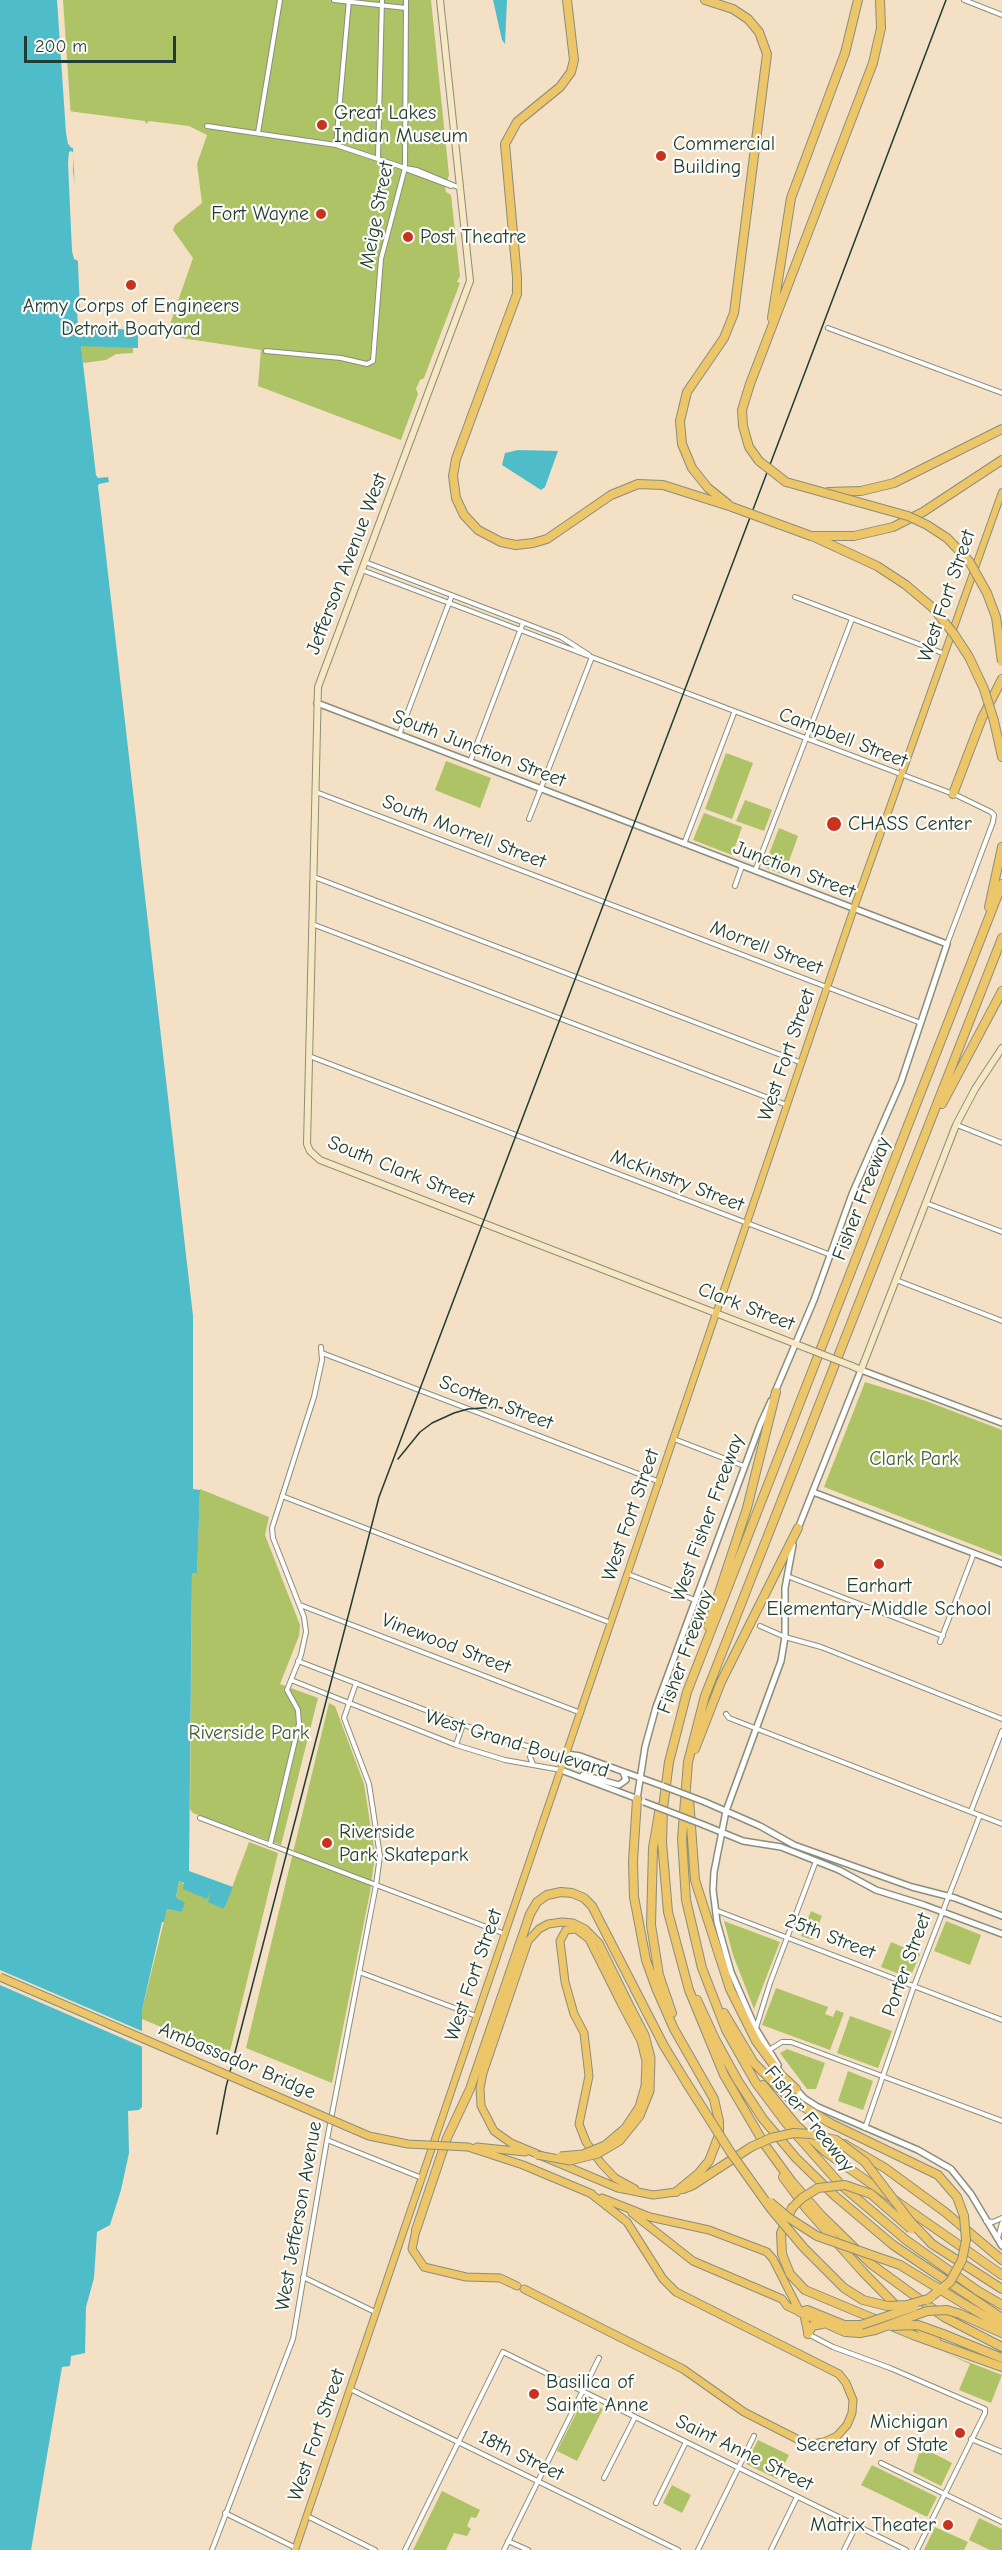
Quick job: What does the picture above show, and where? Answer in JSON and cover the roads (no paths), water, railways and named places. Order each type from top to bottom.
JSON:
[{"type":"highway","points":[[567,0],[574,60],[571,72],[560,87],[517,122],[505,144],[517,294],[456,459],[454,489],[462,511],[478,530],[501,542],[522,545],[546,539],[610,495],[638,484],[667,486],[811,536],[877,566],[906,585],[933,608],[969,657],[987,698],[1002,757]]},
{"type":"highway","points":[[705,0],[733,9],[752,23],[763,39],[767,58],[734,313],[724,338],[687,392],[681,414],[681,435],[685,454],[698,477],[732,507]]},
{"type":"highway","points":[[768,337],[791,198],[845,53],[858,0]]},
{"type":"highway","points":[[880,0],[881,28],[873,63],[750,384],[743,405],[742,421],[751,451],[762,465],[775,475],[818,492],[914,519],[934,529],[952,543],[972,566],[987,593],[994,611],[1002,662]]},
{"type":"highway","points":[[818,492],[861,491],[903,479],[1002,429]]},
{"type":"highway","points":[[811,536],[854,536],[902,524],[1002,460]]},
{"type":"highway","points":[[953,794],[982,718],[1002,679]]},
{"type":"highway","points":[[979,944],[1002,847]]},
{"type":"highway","name":"Fisher Freeway","points":[[1002,884],[700,1659],[676,1728],[667,1773],[663,1819],[663,1866],[668,1912],[678,1957],[719,2065],[741,2106],[772,2155],[820,2214],[871,2264],[944,2317],[1002,2347]]},
{"type":"highway","name":"Fisher Freeway","points":[[1002,938],[710,1681],[695,1730],[687,1774],[683,1829],[683,1874],[693,1935],[706,1981],[740,2056],[777,2112],[841,2185],[927,2256],[1002,2305]]},
{"type":"highway","points":[[926,1135],[1002,991]]},
{"type":"highway","points":[[700,1659],[713,1608],[747,1508],[776,1392]]},
{"type":"highway","points":[[795,2089],[772,2063],[749,2030],[723,1969],[696,1880],[687,1774],[721,1682],[798,1528]]},
{"type":"highway","points":[[667,1773],[652,1848],[652,1939],[662,1988],[694,2063]]},
{"type":"highway","points":[[640,1800],[633,1881],[643,1945],[661,2002],[717,2107],[719,2135],[714,2149],[705,2167],[676,2192]]},
{"type":"highway","points":[[590,2193],[627,2222],[667,2284],[683,2297],[839,2374],[846,2383],[853,2400],[850,2419],[843,2430],[824,2442],[810,2444],[800,2440],[744,2412],[683,2369],[520,2287],[500,2278],[470,2278],[424,2267],[412,2249],[416,2230],[447,2138],[470,2090],[530,1914],[537,1902],[547,1895],[561,1892],[578,1895],[595,1910],[673,2063],[752,2184],[804,2248],[844,2288],[871,2303],[893,2306],[931,2298]]},
{"type":"highway","points":[[625,2003],[599,1943],[589,1931],[578,1924],[566,1922],[548,1924],[539,1929],[528,1941],[483,2073],[480,2100],[487,2121],[503,2139],[618,2188],[661,2195],[693,2185],[751,2147],[771,2138],[794,2133],[811,2134],[836,2140],[856,2149],[885,2168],[945,2212],[1002,2260]]},
{"type":"highway","points":[[468,2147],[512,2150],[570,2161],[598,2154],[620,2141],[640,2116],[650,2091],[651,2058],[645,2036],[589,1939],[576,1929],[566,1930],[560,1941],[565,1982],[574,2014],[584,2033],[588,2076],[579,2124],[586,2142],[615,2178],[645,2194]]},
{"type":"highway","points":[[678,1957],[732,2071],[763,2119],[796,2157],[835,2196],[893,2245],[1002,2318]]},
{"type":"highway","name":"Ambassador Bridge","points":[[0,1977],[369,2136],[408,2144],[468,2147]]},
{"type":"highway","points":[[706,1981],[745,2050],[774,2085],[810,2113],[938,2175],[957,2198],[964,2216],[966,2240],[962,2260],[950,2282],[931,2298],[861,2325],[844,2325],[807,2310],[802,2314]]},
{"type":"highway","points":[[740,2056],[797,2126],[827,2153],[1002,2275]]},
{"type":"highway","points":[[836,2140],[865,2162],[910,2221],[932,2244]]},
{"type":"highway","points":[[468,2147],[523,2165],[650,2217],[709,2230],[768,2253],[802,2314],[808,2334]]},
{"type":"highway","points":[[772,2155],[788,2186],[863,2272],[914,2324],[948,2347]]},
{"type":"highway","points":[[752,2184],[782,2213],[817,2236],[900,2265],[1002,2326]]},
{"type":"highway","points":[[1002,2289],[932,2244],[876,2198],[856,2187],[823,2186],[808,2193],[792,2208],[783,2227],[781,2248],[787,2268],[799,2285],[817,2296],[1002,2367]]},
{"type":"highway","points":[[620,2205],[698,2264],[782,2299],[787,2306],[829,2326]]},
{"type":"highway","points":[[874,2330],[927,2311],[947,2310],[1002,2333]]},
{"type":"highway","points":[[808,2334],[813,2325],[820,2324],[856,2334],[913,2324],[1002,2358]]},
{"type":"main road","name":"Jefferson Avenue West","points":[[310,1151],[307,1136],[317,703],[320,680],[469,284],[440,0]]},
{"type":"main road","name":"West Fort Street","points":[[295,2549],[801,1063],[1002,492]]},
{"type":"main road","points":[[861,1370],[956,1125],[975,1089],[1001,1052]]},
{"type":"main road","name":"South Clark Street","points":[[310,1151],[320,1160],[480,1220]]},
{"type":"main road","name":"Clark Street","points":[[480,1220],[861,1370]]},
{"type":"street","points":[[258,133],[280,0]]},
{"type":"street","points":[[334,0],[406,8]]},
{"type":"street","points":[[378,157],[382,0]]},
{"type":"street","name":"Meige Street","points":[[266,351],[371,363],[374,358],[381,259],[405,168],[406,0]]},
{"type":"street","points":[[964,0],[1002,15]]},
{"type":"street","points":[[336,145],[349,1]]},
{"type":"street","points":[[207,126],[336,145],[417,170],[460,188]]},
{"type":"street","points":[[828,327],[1002,393]]},
{"type":"street","points":[[365,562],[561,637],[592,657]]},
{"type":"street","points":[[362,570],[592,657]]},
{"type":"street","points":[[399,735],[452,596]]},
{"type":"street","points":[[795,597],[945,654]]},
{"type":"street","points":[[756,871],[852,619]]},
{"type":"street","points":[[471,762],[523,623]]},
{"type":"street","points":[[529,819],[592,657]]},
{"type":"street","name":"Campbell Street","points":[[592,657],[734,713],[953,794],[991,812],[994,815],[993,822],[947,944]]},
{"type":"street","name":"South Junction Street","points":[[317,703],[631,823]]},
{"type":"street","points":[[684,843],[734,713]]},
{"type":"street","name":"South Morrell Street","points":[[315,792],[601,901]]},
{"type":"street","name":"Junction Street","points":[[631,823],[947,944]]},
{"type":"street","points":[[735,886],[742,866]]},
{"type":"street","points":[[313,877],[801,1063]]},
{"type":"street","name":"Morrell Street","points":[[601,901],[921,1023]]},
{"type":"street","points":[[312,924],[787,1105]]},
{"type":"street","name":"West Fisher Freeway","points":[[640,1800],[640,1778],[656,1707],[760,1425],[796,1344],[852,1194],[893,1101],[947,944]]},
{"type":"street","name":"McKinstry Street","points":[[309,1055],[831,1255]]},
{"type":"street","points":[[956,1125],[1002,1143]]},
{"type":"street","points":[[926,1203],[1002,1232]]},
{"type":"street","points":[[896,1280],[1002,1321]]},
{"type":"street","points":[[270,1845],[300,1724],[298,1710],[288,1693],[306,1632],[299,1604],[273,1538],[272,1528],[314,1397],[322,1353],[321,1347]]},
{"type":"street","name":"Scotten Street","points":[[322,1353],[660,1482]]},
{"type":"street","points":[[861,1370],[798,1528],[786,1575],[784,1637],[778,1673],[726,1811],[714,1872],[715,1910],[731,1972],[748,2012],[768,2050],[795,2089],[810,2102],[828,2112],[918,2150],[951,2169],[965,2185],[1000,2244]]},
{"type":"street","name":"Clark Street","points":[[861,1370],[1002,1423]]},
{"type":"street","points":[[674,1439],[744,1466]]},
{"type":"street","points":[[813,1492],[1002,1564]]},
{"type":"street","points":[[282,1496],[611,1623]]},
{"type":"street","points":[[940,1642],[974,1553]]},
{"type":"street","points":[[628,1574],[695,1600]]},
{"type":"street","points":[[786,1575],[943,1636]]},
{"type":"street","name":"Vinewood Street","points":[[299,1604],[581,1713]]},
{"type":"street","points":[[760,1626],[784,1637],[821,1647],[1002,1719]]},
{"type":"street","name":"West Grand Boulevard","points":[[298,1661],[507,1741],[580,1756],[622,1771],[726,1811],[760,1826],[785,1841],[912,1887],[949,1896],[1002,1916]]},
{"type":"street","name":"West Grand Boulevard","points":[[291,1680],[456,1745],[505,1760],[575,1774],[743,1841],[781,1847],[830,1866],[876,1890],[1002,1934]]},
{"type":"street","points":[[348,1703],[356,1683]]},
{"type":"street","name":"West Jefferson Avenue","points":[[212,2550],[293,2339],[327,2140],[376,1885],[380,1856],[369,1784],[344,1718],[348,1703]]},
{"type":"street","points":[[726,1714],[729,1718],[1002,1824]]},
{"type":"street","points":[[456,1745],[463,1724]]},
{"type":"street","points":[[971,1812],[1002,1731]]},
{"type":"street","points":[[533,1764],[530,1757],[536,1748]]},
{"type":"street","points":[[575,1774],[591,1776],[619,1785],[626,1780],[622,1771]]},
{"type":"street","name":"Porter Street","points":[[865,2128],[914,1986],[980,1815]]},
{"type":"street","points":[[200,1818],[506,1934]]},
{"type":"street","points":[[830,1866],[833,1859]]},
{"type":"street","points":[[756,2029],[816,1861]]},
{"type":"street","name":"25th Street","points":[[715,1910],[1002,2020]]},
{"type":"street","points":[[359,1972],[477,2016]]},
{"type":"street","points":[[748,2012],[755,2014],[761,2010]]},
{"type":"street","points":[[768,2050],[782,2042],[790,2042],[1002,2121]]},
{"type":"street","points":[[327,2140],[422,2178]]},
{"type":"street","points":[[986,2221],[993,2222],[1002,2218]]},
{"type":"street","points":[[1000,2244],[1002,2223]]},
{"type":"street","points":[[303,2277],[376,2313]]},
{"type":"street","points":[[808,2334],[833,2347],[890,2368],[985,2409],[917,2550]]},
{"type":"street","name":"Saint Anne Street","points":[[459,2442],[503,2352],[906,2550]]},
{"type":"street","points":[[504,2550],[599,2358]]},
{"type":"street","name":"18th Street","points":[[350,2389],[678,2550]]},
{"type":"street","points":[[604,2478],[635,2417]]},
{"type":"street","points":[[698,2550],[754,2436]]},
{"type":"street","points":[[971,2439],[1002,2452]]},
{"type":"street","points":[[405,2550],[459,2442]]},
{"type":"street","points":[[656,2503],[686,2442]]},
{"type":"street","points":[[881,2463],[1002,2522]]},
{"type":"street","points":[[771,2550],[797,2497]]},
{"type":"street","points":[[225,2513],[295,2549]]},
{"type":"street","points":[[307,2516],[375,2550]]},
{"type":"street","points":[[844,2550],[856,2526]]},
{"type":"street","points":[[508,2541],[528,2550]]},
{"type":"water","points":[[0,0],[60,0],[70,147],[73,148],[80,310],[77,310],[78,327],[138,330],[138,348],[81,346],[96,475],[98,478],[108,477],[109,482],[98,486],[193,1316],[193,1489],[200,1490],[197,1574],[192,1573],[189,1871],[233,1887],[224,1909],[208,1902],[211,1892],[207,1899],[183,1889],[184,1883],[179,1881],[176,1897],[185,1903],[181,1912],[167,1909],[164,1922],[162,1922],[142,2010],[142,2107],[139,2110],[128,2111],[129,2153],[121,2190],[110,2225],[97,2232],[94,2278],[86,2307],[85,2353],[71,2356],[70,2366],[62,2367],[31,2550],[0,2550]]},
{"type":"water","points":[[493,0],[507,0],[505,44],[502,40]]},
{"type":"water","points":[[518,450],[558,451],[545,487],[541,490],[502,465],[505,453]]},
{"type":"railway","points":[[217,2134],[226,2087],[379,1497],[946,0]]},
{"type":"railway","points":[[398,1459],[420,1432],[432,1423],[454,1413],[468,1409],[497,1407],[528,1414]]},
{"type":"place","name":"Great Lakes Indian Museum","points":[[322,125]]},
{"type":"place","name":"Commercial Building","points":[[661,156]]},
{"type":"place","name":"Fort Wayne","points":[[321,214]]},
{"type":"place","name":"Post Theatre","points":[[408,237]]},
{"type":"place","name":"Army Corps of Engineers Detroit Boatyard","points":[[131,285]]},
{"type":"place","name":"CHASS Center","points":[[834,824]]},
{"type":"place","name":"Earhart Elementary-Middle School","points":[[879,1564]]},
{"type":"place","name":"Riverside Park Skatepark","points":[[327,1843]]},
{"type":"place","name":"Basilica of Sainte Anne","points":[[534,2394]]},
{"type":"place","name":"Michigan Secretary of State","points":[[960,2433]]},
{"type":"place","name":"Matrix Theater","points":[[948,2525]]},
{"type":"park label","name":"Clark Park","points":[[914,1459]]},
{"type":"park label","name":"Riverside Park","points":[[249,1733]]}]
